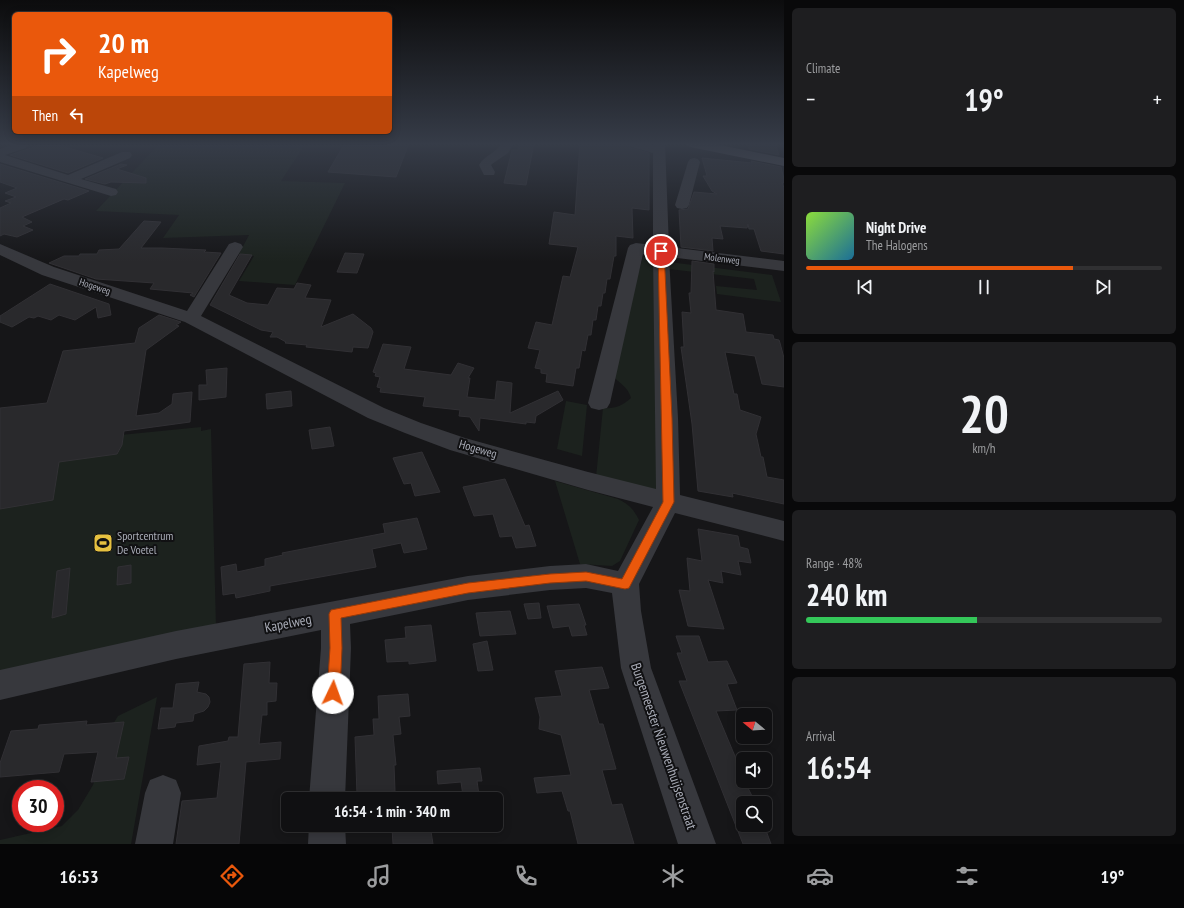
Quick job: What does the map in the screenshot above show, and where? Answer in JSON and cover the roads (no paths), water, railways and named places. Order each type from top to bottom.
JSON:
[{"type":"street","points":[[80,182],[111,192]]},
{"type":"street","points":[[625,584],[668,502],[667,418],[661,251],[661,182]]},
{"type":"street","points":[[682,205],[689,182]]},
{"type":"street","points":[[191,318],[235,247]]},
{"type":"street","points":[[599,403],[636,248],[661,251]]},
{"type":"street","name":"Hogeweg","points":[[0,249],[48,271],[191,318],[376,413],[405,425],[466,446],[668,502],[784,531]]},
{"type":"street","name":"Molenweg","points":[[661,251],[784,266]]},
{"type":"street","name":"Kapelweg","points":[[0,685],[176,645],[468,588],[550,578],[586,576],[625,584]]},
{"type":"street","name":"Burgemeester Nieuwenhuijsenstraat","points":[[625,584],[627,611],[636,668],[697,844]]},
{"type":"street","points":[[327,792],[336,648],[335,614]]},
{"type":"street","points":[[154,844],[163,793]]},
{"type":"street","points":[[327,832],[327,844]]},
{"type":"place","name":"Sportcentrum De Voetel","points":[[103,543]]}]
